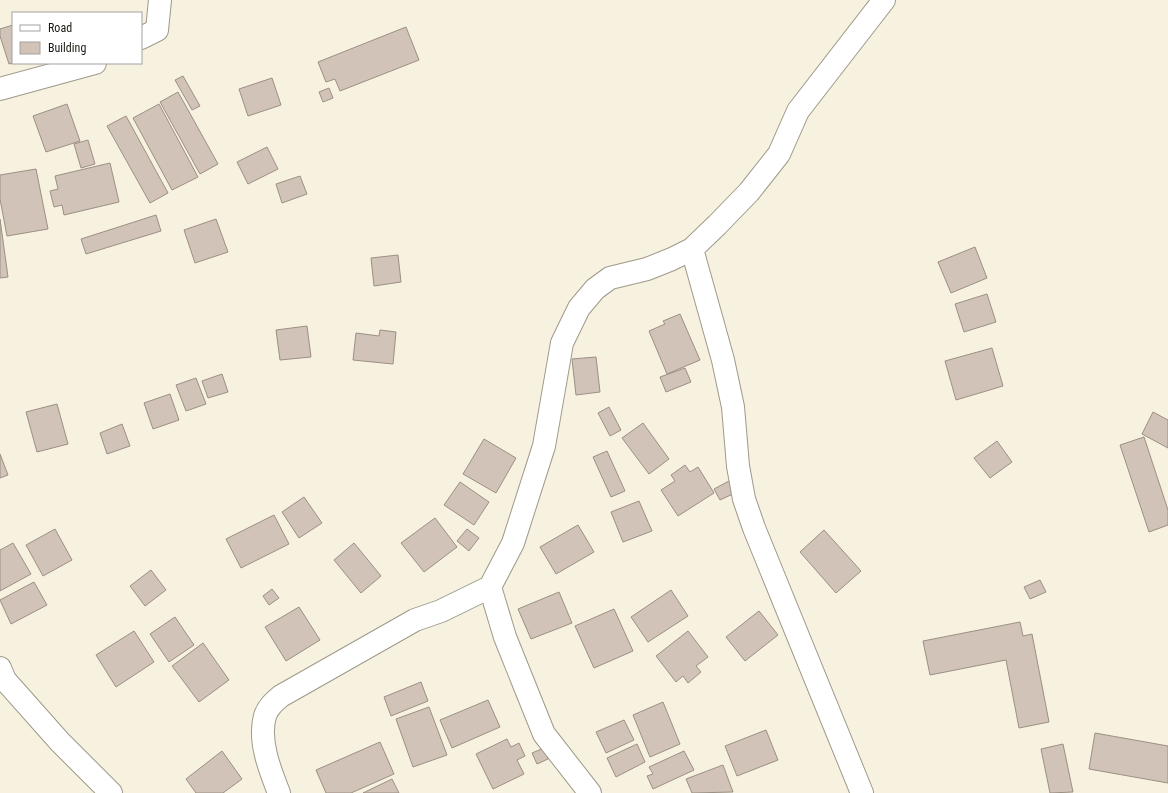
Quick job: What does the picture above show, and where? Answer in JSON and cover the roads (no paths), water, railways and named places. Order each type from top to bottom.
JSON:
[{"type":"street","points":[[142,38],[157,30],[160,0]]},
{"type":"street","points":[[279,793],[265,750],[265,716],[271,705],[280,696],[375,641],[415,620],[440,611],[490,587],[513,543],[518,528],[544,446],[562,343],[579,308],[595,289],[610,278],[647,269],[692,249],[749,192],[780,154],[798,111],[884,0]]},
{"type":"street","points":[[0,89],[91,64]]},
{"type":"street","points":[[692,249],[723,360],[733,407],[738,466],[744,499],[754,528],[862,793]]},
{"type":"street","points":[[490,587],[505,637],[544,734],[590,793]]},
{"type":"street","points":[[2,677],[60,742],[111,793]]}]
